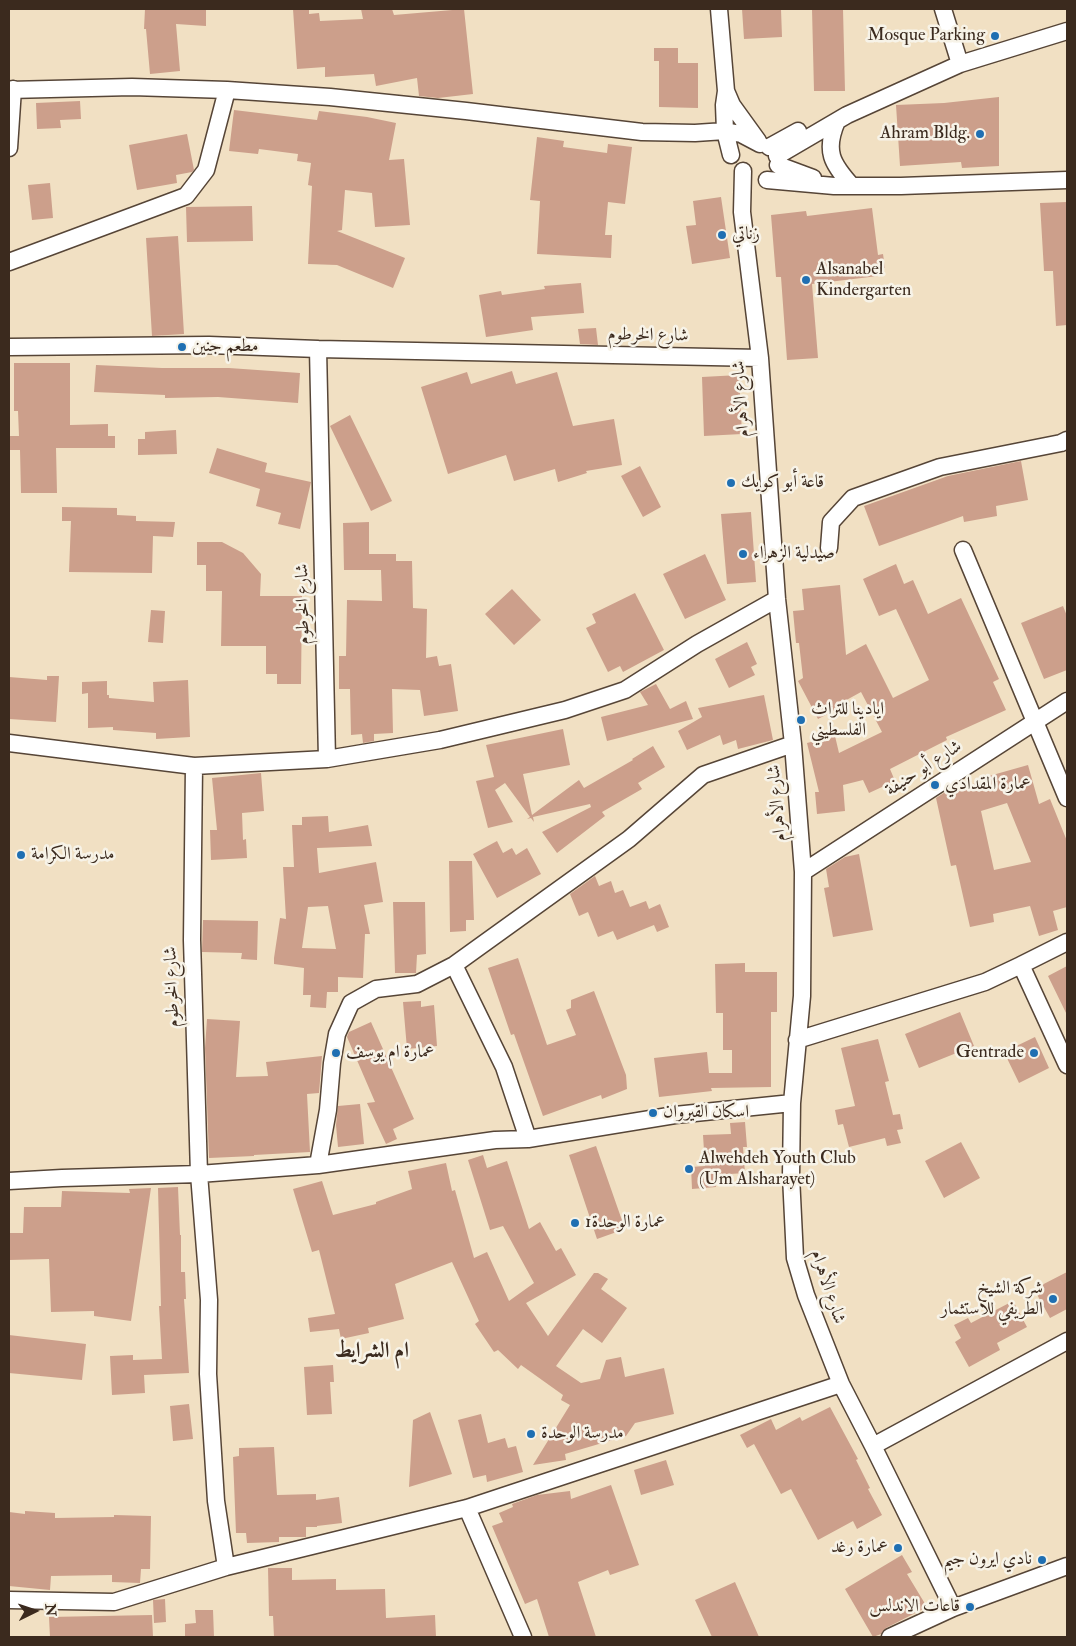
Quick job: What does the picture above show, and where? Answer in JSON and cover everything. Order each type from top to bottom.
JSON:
[{"type":"street","points":[[719,9],[726,91],[732,106],[771,153],[776,171],[763,181],[746,200],[742,212]]},
{"type":"street","points":[[943,9],[960,64]]},
{"type":"street","points":[[771,153],[817,120],[842,118],[960,64],[1067,31]]},
{"type":"street","points":[[9,148],[11,89],[132,87],[227,90],[348,98],[642,132],[725,132],[741,134],[771,153],[834,186]]},
{"type":"street","points":[[9,262],[186,196],[206,170],[227,90]]},
{"type":"street","name":"شارع الأهرام","points":[[726,91],[724,105],[725,132],[738,163],[742,212],[760,358],[777,599],[793,744],[803,872],[802,996],[792,1103],[791,1184],[795,1258],[806,1295],[841,1384],[954,1608]]},
{"type":"street","points":[[842,118],[830,140],[832,160],[852,186]]},
{"type":"street","points":[[695,133],[714,142],[738,163],[749,179],[763,181],[834,186],[901,186],[1067,180]]},
{"type":"street","points":[[738,163],[748,147],[771,153]]},
{"type":"street","points":[[9,346],[209,345],[318,349]]},
{"type":"street","name":"شارع الخرطوم","points":[[327,759],[318,349],[760,358]]},
{"type":"street","points":[[829,548],[831,522],[853,498],[940,467],[1065,443]]},
{"type":"street","points":[[963,550],[1067,798]]},
{"type":"street","points":[[9,743],[194,766],[327,759],[440,740],[565,710],[625,690],[697,644],[777,599]]},
{"type":"street","name":"شارع أبو حنيفة","points":[[803,872],[1067,701]]},
{"type":"street","points":[[318,1165],[328,1110],[332,1063],[337,1034],[351,1003],[376,990],[417,984],[454,966],[629,839],[703,775],[793,744]]},
{"type":"street","name":"شارع الخرطوم","points":[[194,766],[192,940],[199,1174],[209,1300],[208,1374],[216,1501],[226,1567]]},
{"type":"street","points":[[797,1040],[985,982],[1067,942]]},
{"type":"street","points":[[1021,965],[1067,1065]]},
{"type":"street","points":[[454,966],[504,1067],[528,1139]]},
{"type":"street","points":[[9,1181],[199,1174],[318,1165],[495,1140],[528,1139],[675,1115],[792,1103]]},
{"type":"street","points":[[873,1446],[1067,1340]]},
{"type":"street","points":[[9,1600],[114,1602],[226,1567],[467,1508],[841,1384]]},
{"type":"street","points":[[467,1508],[523,1637]]},
{"type":"street","points":[[890,1637],[954,1608],[1067,1566]]},
{"type":"building","points":[[145,9],[206,9],[206,26],[176,24],[180,71],[150,74],[146,29],[144,29]]},
{"type":"building","points":[[293,9],[309,9],[309,14],[319,13],[320,21],[363,19],[361,9],[392,9],[394,15],[464,9],[473,94],[438,98],[419,96],[417,78],[376,86],[374,74],[325,77],[325,67],[297,69]]},
{"type":"building","points":[[742,9],[781,9],[782,37],[744,39]]},
{"type":"building","points":[[812,9],[843,9],[845,91],[814,91]]},
{"type":"building","points":[[654,48],[678,48],[678,63],[698,63],[698,108],[659,107],[659,61],[654,61]]},
{"type":"building","points":[[999,97],[999,166],[962,168],[961,162],[900,166],[896,105],[944,103]]},
{"type":"building","points":[[80,101],[81,119],[60,120],[61,128],[37,129],[36,103]]},
{"type":"building","points":[[234,110],[317,120],[319,111],[396,123],[389,160],[404,159],[410,225],[375,227],[372,193],[345,190],[342,230],[337,231],[405,258],[393,288],[337,265],[308,264],[312,186],[308,185],[311,163],[297,161],[298,154],[259,149],[258,154],[229,151]]},
{"type":"building","points":[[187,134],[194,170],[176,175],[177,183],[137,190],[129,145]]},
{"type":"building","points":[[537,137],[564,141],[563,147],[607,153],[608,144],[632,147],[625,204],[608,202],[605,235],[612,235],[611,258],[537,254],[540,201],[530,200]]},
{"type":"building","points":[[50,183],[53,218],[32,220],[28,185]]},
{"type":"building","points":[[721,197],[730,258],[692,264],[686,226],[696,225],[693,201]]},
{"type":"building","points":[[1067,202],[1067,325],[1056,326],[1053,271],[1044,271],[1040,203]]},
{"type":"building","points":[[252,206],[253,241],[187,242],[186,207]]},
{"type":"building","points":[[872,208],[878,255],[883,254],[885,268],[877,269],[878,276],[812,284],[818,358],[787,360],[781,277],[776,277],[771,215],[806,211],[807,216]]},
{"type":"building","points":[[178,236],[184,334],[152,336],[146,238]]},
{"type":"building","points":[[581,283],[584,313],[531,317],[533,330],[486,337],[479,295],[501,291],[502,295],[545,289],[544,286]]},
{"type":"building","points":[[596,328],[598,345],[580,344],[578,329]]},
{"type":"building","points":[[14,363],[70,363],[70,425],[108,424],[108,436],[115,436],[115,448],[56,448],[57,493],[21,493],[20,450],[9,450],[9,436],[19,436],[18,411],[14,411]]},
{"type":"building","points":[[96,365],[162,368],[229,368],[300,373],[298,403],[218,397],[165,398],[165,395],[94,392]]},
{"type":"building","points":[[512,371],[516,384],[557,372],[573,426],[614,419],[622,465],[586,471],[587,473],[558,482],[555,469],[514,481],[506,455],[448,474],[421,387],[467,372],[471,384]]},
{"type":"building","points":[[739,375],[742,434],[704,436],[702,377]]},
{"type":"building","points":[[350,415],[392,501],[371,511],[330,426]]},
{"type":"building","points":[[176,430],[177,454],[138,455],[138,439],[145,439],[145,432]]},
{"type":"building","points":[[217,448],[267,463],[265,472],[311,482],[300,529],[278,524],[281,513],[256,506],[260,489],[209,473]]},
{"type":"building","points":[[1021,461],[1028,500],[996,506],[997,516],[964,522],[963,516],[879,546],[864,506],[948,476]]},
{"type":"building","points":[[640,466],[661,507],[643,517],[621,476]]},
{"type":"building","points":[[62,507],[117,508],[117,515],[136,516],[136,521],[175,522],[173,537],[153,536],[152,573],[69,572],[71,521],[62,521]]},
{"type":"building","points":[[751,512],[756,582],[727,584],[721,514]]},
{"type":"building","points":[[369,522],[369,554],[396,554],[396,561],[412,561],[413,608],[427,609],[426,658],[437,656],[439,666],[451,664],[458,711],[424,716],[420,690],[392,689],[393,733],[374,734],[374,741],[363,743],[362,734],[351,735],[350,689],[339,689],[339,656],[346,656],[347,600],[382,601],[381,570],[344,570],[343,523]]},
{"type":"building","points":[[197,542],[222,542],[243,553],[261,574],[260,596],[302,596],[301,684],[277,684],[277,674],[266,674],[266,646],[221,646],[222,591],[206,591],[206,565],[197,565]]},
{"type":"building","points":[[705,554],[726,600],[685,619],[663,574]]},
{"type":"building","points":[[896,564],[904,584],[913,580],[928,614],[961,598],[999,679],[993,682],[1006,710],[946,737],[947,740],[890,769],[895,781],[869,793],[863,780],[843,785],[845,811],[817,814],[815,792],[819,792],[807,743],[835,736],[839,753],[882,732],[861,692],[841,703],[843,706],[818,719],[798,681],[803,678],[799,643],[796,643],[793,611],[804,610],[802,589],[840,585],[846,655],[866,644],[893,698],[929,680],[896,609],[879,616],[863,579]]},
{"type":"building","points":[[512,589],[541,620],[514,645],[485,614]]},
{"type":"building","points":[[635,593],[664,650],[623,672],[620,666],[608,672],[586,628],[596,623],[592,614]]},
{"type":"building","points":[[1063,606],[1067,616],[1067,670],[1044,679],[1021,623]]},
{"type":"building","points":[[151,610],[165,611],[163,643],[148,642]]},
{"type":"building","points":[[747,642],[757,664],[751,667],[755,675],[729,688],[715,659]]},
{"type":"building","points":[[47,676],[59,676],[56,722],[9,719],[9,677],[47,680]]},
{"type":"building","points":[[188,680],[190,737],[156,739],[156,733],[113,730],[113,727],[88,728],[88,693],[82,694],[82,682],[107,681],[107,695],[109,695],[109,698],[154,702],[153,682]]},
{"type":"building","points":[[656,684],[670,709],[686,701],[693,719],[607,741],[601,717],[648,705],[640,692]]},
{"type":"building","points":[[764,695],[773,740],[738,749],[736,740],[723,745],[720,735],[687,750],[678,731],[702,717],[698,708]]},
{"type":"building","points":[[563,729],[570,765],[523,774],[532,815],[579,780],[584,788],[633,760],[653,746],[665,767],[638,783],[642,789],[602,812],[605,816],[557,853],[542,832],[591,807],[590,804],[533,817],[534,822],[531,818],[527,819],[530,817],[505,783],[495,790],[513,822],[488,828],[476,781],[494,777],[486,745]]},
{"type":"building","points":[[1028,765],[1039,804],[1050,799],[1067,841],[1067,907],[1053,911],[1058,930],[1039,936],[1030,906],[993,914],[994,922],[970,927],[956,865],[951,866],[936,798],[950,789],[990,780],[989,776]],"holes":[[[1007,803],[1031,862],[994,870],[981,811]]]},
{"type":"building","points":[[261,773],[264,811],[242,813],[243,840],[246,839],[247,858],[211,860],[210,830],[217,830],[212,778]]},
{"type":"building","points":[[328,816],[329,832],[368,825],[372,846],[317,848],[319,873],[376,862],[383,902],[364,905],[370,934],[365,934],[363,978],[338,977],[338,992],[327,992],[326,1008],[310,1007],[311,995],[303,995],[304,968],[274,964],[280,918],[286,919],[283,867],[294,867],[292,825],[302,825],[302,817]],"holes":[[[328,906],[336,949],[302,948],[308,907]]]},
{"type":"building","points":[[497,841],[503,853],[512,848],[516,855],[527,848],[541,874],[497,898],[473,854]]},
{"type":"building","points":[[859,854],[873,930],[833,937],[824,888],[829,887],[826,869],[845,857]]},
{"type":"building","points":[[449,861],[472,861],[474,920],[466,920],[466,931],[450,932]]},
{"type":"building","points":[[595,876],[599,886],[611,881],[615,893],[623,890],[630,907],[646,901],[649,909],[660,904],[669,927],[657,932],[654,925],[617,940],[613,931],[598,937],[588,912],[579,916],[570,894]]},
{"type":"building","points":[[393,902],[425,902],[426,954],[417,955],[416,973],[395,973]]},
{"type":"building","points":[[203,920],[258,921],[257,960],[241,959],[242,953],[202,952]]},
{"type":"building","points":[[518,958],[547,1045],[576,1035],[566,1010],[571,1008],[571,1000],[594,991],[626,1075],[627,1089],[602,1099],[601,1095],[543,1116],[514,1034],[511,1035],[488,968]]},
{"type":"building","points":[[745,963],[745,972],[777,972],[777,1012],[771,1012],[771,1087],[711,1088],[712,1091],[659,1097],[654,1058],[707,1052],[709,1073],[732,1073],[732,1050],[723,1050],[723,1013],[716,1013],[715,964]]},
{"type":"building","points":[[1067,966],[1067,1015],[1048,976]]},
{"type":"building","points":[[421,1001],[421,1007],[434,1005],[437,1046],[407,1049],[403,1002]]},
{"type":"building","points":[[960,1012],[974,1046],[919,1068],[905,1034]]},
{"type":"building","points":[[207,1019],[240,1021],[236,1077],[268,1076],[266,1062],[322,1056],[319,1093],[307,1094],[310,1152],[209,1158],[205,1048]]},
{"type":"building","points":[[371,1022],[414,1119],[393,1129],[397,1139],[386,1144],[367,1103],[375,1102],[347,1037],[349,1032]]},
{"type":"building","points":[[1035,1037],[1049,1068],[1019,1083],[1004,1052]]},
{"type":"building","points":[[878,1039],[889,1081],[885,1082],[893,1115],[900,1114],[903,1129],[897,1130],[901,1143],[887,1146],[885,1138],[849,1147],[843,1124],[838,1125],[835,1110],[855,1106],[841,1048]]},
{"type":"building","points":[[360,1104],[364,1144],[338,1147],[336,1125],[338,1106]]},
{"type":"building","points":[[745,1122],[747,1147],[743,1147],[745,1173],[715,1175],[716,1187],[692,1189],[691,1167],[705,1166],[703,1135],[731,1134],[730,1123]]},
{"type":"building","points":[[961,1142],[980,1178],[944,1198],[925,1161]]},
{"type":"building","points":[[596,1146],[625,1229],[597,1239],[569,1155]]},
{"type":"building","points":[[483,1155],[487,1168],[507,1161],[529,1229],[540,1222],[556,1251],[561,1248],[576,1275],[526,1303],[548,1336],[594,1273],[598,1273],[608,1279],[601,1289],[627,1308],[602,1343],[583,1329],[556,1366],[581,1383],[600,1379],[606,1360],[621,1357],[625,1377],[664,1368],[674,1414],[635,1423],[626,1436],[565,1454],[566,1460],[533,1465],[570,1405],[561,1400],[563,1395],[521,1365],[518,1369],[498,1350],[494,1352],[475,1324],[479,1321],[452,1262],[395,1284],[404,1319],[368,1328],[369,1333],[341,1339],[339,1329],[310,1332],[308,1318],[335,1314],[319,1250],[312,1252],[293,1189],[322,1181],[333,1215],[376,1204],[376,1202],[412,1189],[408,1171],[446,1163],[452,1191],[455,1190],[474,1258],[487,1252],[509,1301],[534,1283],[503,1226],[490,1230],[468,1160]]},
{"type":"building","points":[[178,1187],[181,1272],[185,1272],[186,1299],[184,1299],[189,1373],[144,1375],[145,1393],[112,1395],[110,1356],[133,1355],[133,1360],[162,1359],[159,1306],[161,1306],[158,1188]]},
{"type":"building","points":[[151,1188],[131,1321],[94,1316],[94,1311],[51,1312],[49,1259],[9,1260],[9,1233],[23,1233],[24,1207],[61,1207],[62,1191],[130,1193],[129,1189]]},
{"type":"building","name":"شركة الشيخ الطريفي للاستثمار","points":[[1067,1272],[1067,1309],[1050,1318],[1034,1289]]},
{"type":"building","points":[[1013,1301],[1027,1327],[997,1343],[1000,1350],[969,1367],[955,1342],[961,1338],[954,1325],[968,1318],[971,1323]]},
{"type":"building","points":[[9,1335],[86,1344],[82,1380],[9,1373]]},
{"type":"building","points":[[333,1365],[334,1382],[330,1382],[332,1414],[307,1415],[304,1367]]},
{"type":"building","points":[[189,1404],[193,1439],[173,1441],[170,1406]]},
{"type":"building","points":[[830,1407],[858,1459],[856,1460],[870,1488],[868,1489],[882,1515],[857,1529],[853,1521],[818,1540],[791,1489],[781,1494],[754,1444],[747,1448],[740,1435],[771,1419],[776,1430],[800,1417],[802,1421]]},
{"type":"building","points":[[430,1412],[452,1474],[409,1487],[413,1420]]},
{"type":"building","points":[[481,1414],[488,1443],[505,1438],[508,1448],[516,1446],[523,1472],[487,1482],[486,1475],[473,1478],[458,1420]]},
{"type":"building","points":[[274,1447],[277,1495],[316,1494],[316,1500],[339,1497],[342,1523],[306,1527],[306,1537],[279,1537],[279,1542],[247,1543],[246,1533],[236,1533],[233,1457],[239,1456],[239,1448]]},
{"type":"building","points":[[666,1460],[674,1485],[641,1495],[634,1470]]},
{"type":"building","points":[[611,1485],[639,1565],[610,1575],[608,1570],[578,1582],[596,1637],[549,1637],[537,1599],[525,1604],[492,1526],[503,1522],[499,1513],[513,1507],[512,1504],[537,1495],[570,1491],[571,1499]]},
{"type":"building","points":[[25,1511],[55,1513],[55,1518],[114,1517],[114,1515],[151,1516],[150,1569],[141,1569],[140,1583],[112,1582],[112,1575],[51,1576],[50,1590],[9,1586],[9,1512],[25,1514]]},
{"type":"building","points":[[902,1555],[912,1572],[907,1574],[927,1607],[886,1628],[881,1634],[873,1637],[845,1589]]},
{"type":"building","points":[[268,1568],[292,1568],[292,1580],[336,1579],[336,1590],[385,1589],[386,1618],[435,1615],[436,1637],[274,1637],[273,1616],[269,1616]]},
{"type":"building","points":[[735,1582],[759,1637],[712,1637],[695,1600]]},
{"type":"building","points":[[165,1599],[166,1622],[154,1623],[153,1600]]},
{"type":"building","points":[[195,1610],[213,1610],[214,1637],[185,1637],[185,1624],[196,1623]]},
{"type":"building","points":[[152,1615],[153,1637],[50,1637],[49,1617]]},
{"type":"place","name":"Mosque Parking","points":[[995,36]]},
{"type":"place","name":"Ahram Bldg.","points":[[980,134]]},
{"type":"place","name":"زناتي","points":[[722,235]]},
{"type":"place","name":"Alsanabel Kindergarten","points":[[806,280]]},
{"type":"place","name":"مطعم جنين","points":[[182,347]]},
{"type":"place","name":"قاعة أبو كويك","points":[[731,483]]},
{"type":"place","name":"صيدلية الزهراء","points":[[743,554]]},
{"type":"place","name":"ايادينا للتراث الفلسطيني","points":[[801,720]]},
{"type":"place","name":"عمارة المقدادي","points":[[935,785]]},
{"type":"place","name":"مدرسة الكرامة","points":[[21,855]]},
{"type":"place","name":"عمارة ام يوسف","points":[[336,1053]]},
{"type":"place","name":"Gentrade","points":[[1034,1053]]},
{"type":"place","name":"اسكان القيروان","points":[[653,1113]]},
{"type":"place","name":"Alwehdeh Youth Club (Um Alsharayet)","points":[[689,1169]]},
{"type":"place","name":"عمارة الوحدة1","points":[[575,1223]]},
{"type":"place","name":"شركة الشيخ الطريفي للاستثمار","points":[[1053,1299]]},
{"type":"place","name":"مدرسة الوحدة","points":[[531,1434]]},
{"type":"place","name":"عمارة رغد","points":[[898,1548]]},
{"type":"place","name":"نادي ايرون جيم","points":[[1042,1560]]},
{"type":"place","name":"قاعات الاندلس","points":[[970,1607]]},
{"type":"district","name":"ام الشرايط","points":[[372,1352]]}]
